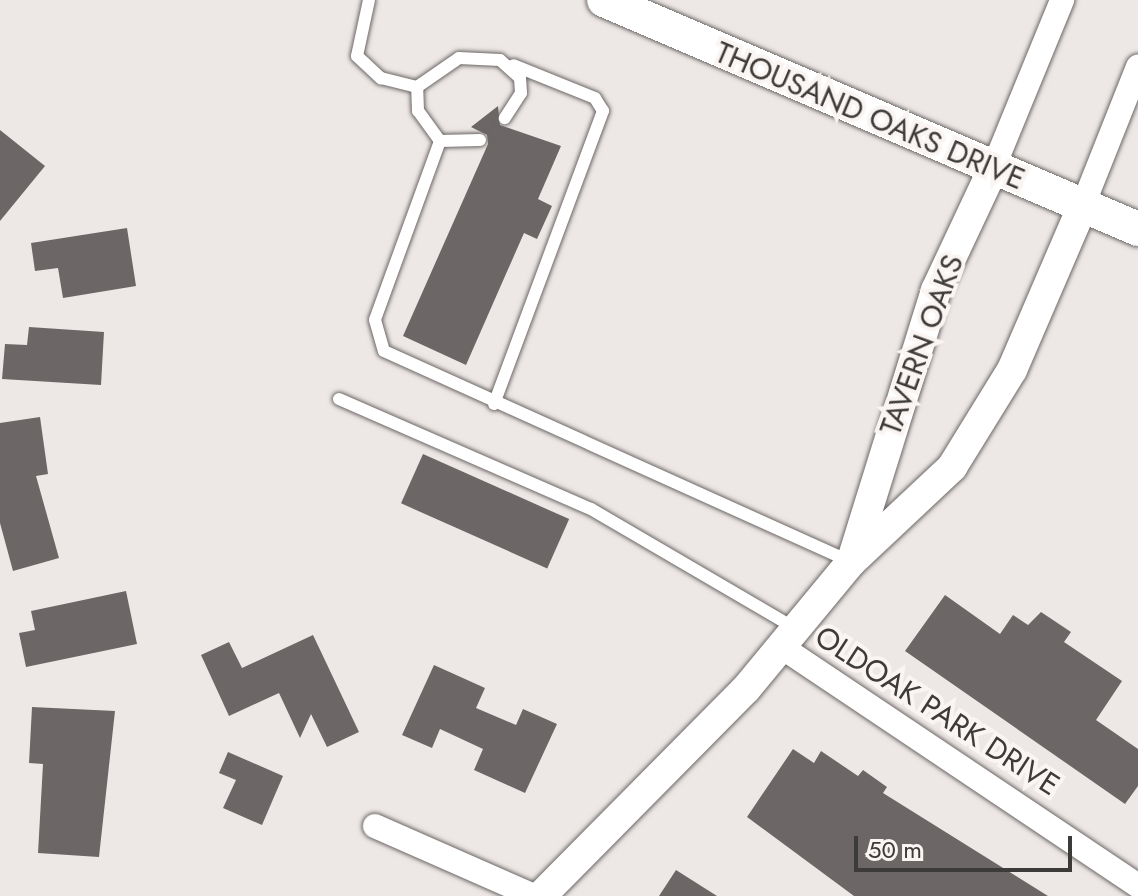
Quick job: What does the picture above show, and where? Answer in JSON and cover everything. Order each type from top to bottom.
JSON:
[{"type":"main road","name":"THOUSAND OAKS DRIVE","points":[[604,0],[992,171],[1138,229]]},
{"type":"street","name":"TAVERN OAKS","points":[[851,562],[936,290],[992,171],[1062,0]]},
{"type":"street","name":"TAVERN OAKS","points":[[541,896],[788,637],[851,562],[952,467],[1012,370],[1138,67]]},
{"type":"street","name":"OLDOAK PARK DRIVE","points":[[788,637],[1138,886]]},
{"type":"street","points":[[375,826],[534,896]]},
{"type":"lane","points":[[369,0],[357,56],[381,78],[417,87],[459,58],[482,55],[595,98],[603,111],[494,404]]},
{"type":"lane","points":[[505,118],[521,93],[513,65]]},
{"type":"lane","points":[[417,87],[418,111],[440,141]]},
{"type":"lane","points":[[440,141],[480,140]]},
{"type":"lane","points":[[440,141],[375,336],[394,360],[851,562]]},
{"type":"lane","points":[[339,399],[591,509],[788,637]]},
{"type":"building","points":[[498,106],[500,125],[561,146],[538,199],[552,206],[537,239],[524,233],[466,365],[403,336],[488,144],[487,135],[471,127]]},
{"type":"building","points":[[0,130],[45,166],[0,221]]},
{"type":"building","points":[[127,228],[136,286],[63,298],[58,268],[35,271],[31,243]]},
{"type":"building","points":[[29,327],[104,332],[101,385],[2,379],[5,344],[27,345]]},
{"type":"building","points":[[40,417],[48,474],[36,476],[59,558],[13,571],[0,523],[0,423]]},
{"type":"building","points":[[423,454],[569,519],[547,568],[401,503]]},
{"type":"building","points":[[126,591],[137,644],[26,667],[19,633],[35,630],[31,611]]},
{"type":"building","points":[[945,595],[1000,634],[1013,615],[1028,625],[1041,612],[1071,632],[1064,642],[1122,681],[1096,720],[1138,749],[1138,786],[1125,804],[905,651]]},
{"type":"building","points":[[313,635],[359,732],[327,747],[311,714],[300,738],[279,693],[229,716],[201,655],[229,642],[242,668]]},
{"type":"building","points":[[434,665],[485,688],[476,708],[516,725],[523,709],[557,724],[525,793],[474,770],[483,749],[440,729],[432,748],[402,735]]},
{"type":"building","points":[[32,707],[115,711],[99,857],[38,853],[43,764],[29,763]]},
{"type":"building","points":[[793,749],[814,763],[821,751],[858,776],[863,770],[887,787],[883,793],[1048,896],[854,896],[747,817]]},
{"type":"building","points":[[228,752],[283,776],[262,825],[223,808],[236,780],[219,773]]},
{"type":"building","points":[[676,870],[717,896],[659,896]]}]
